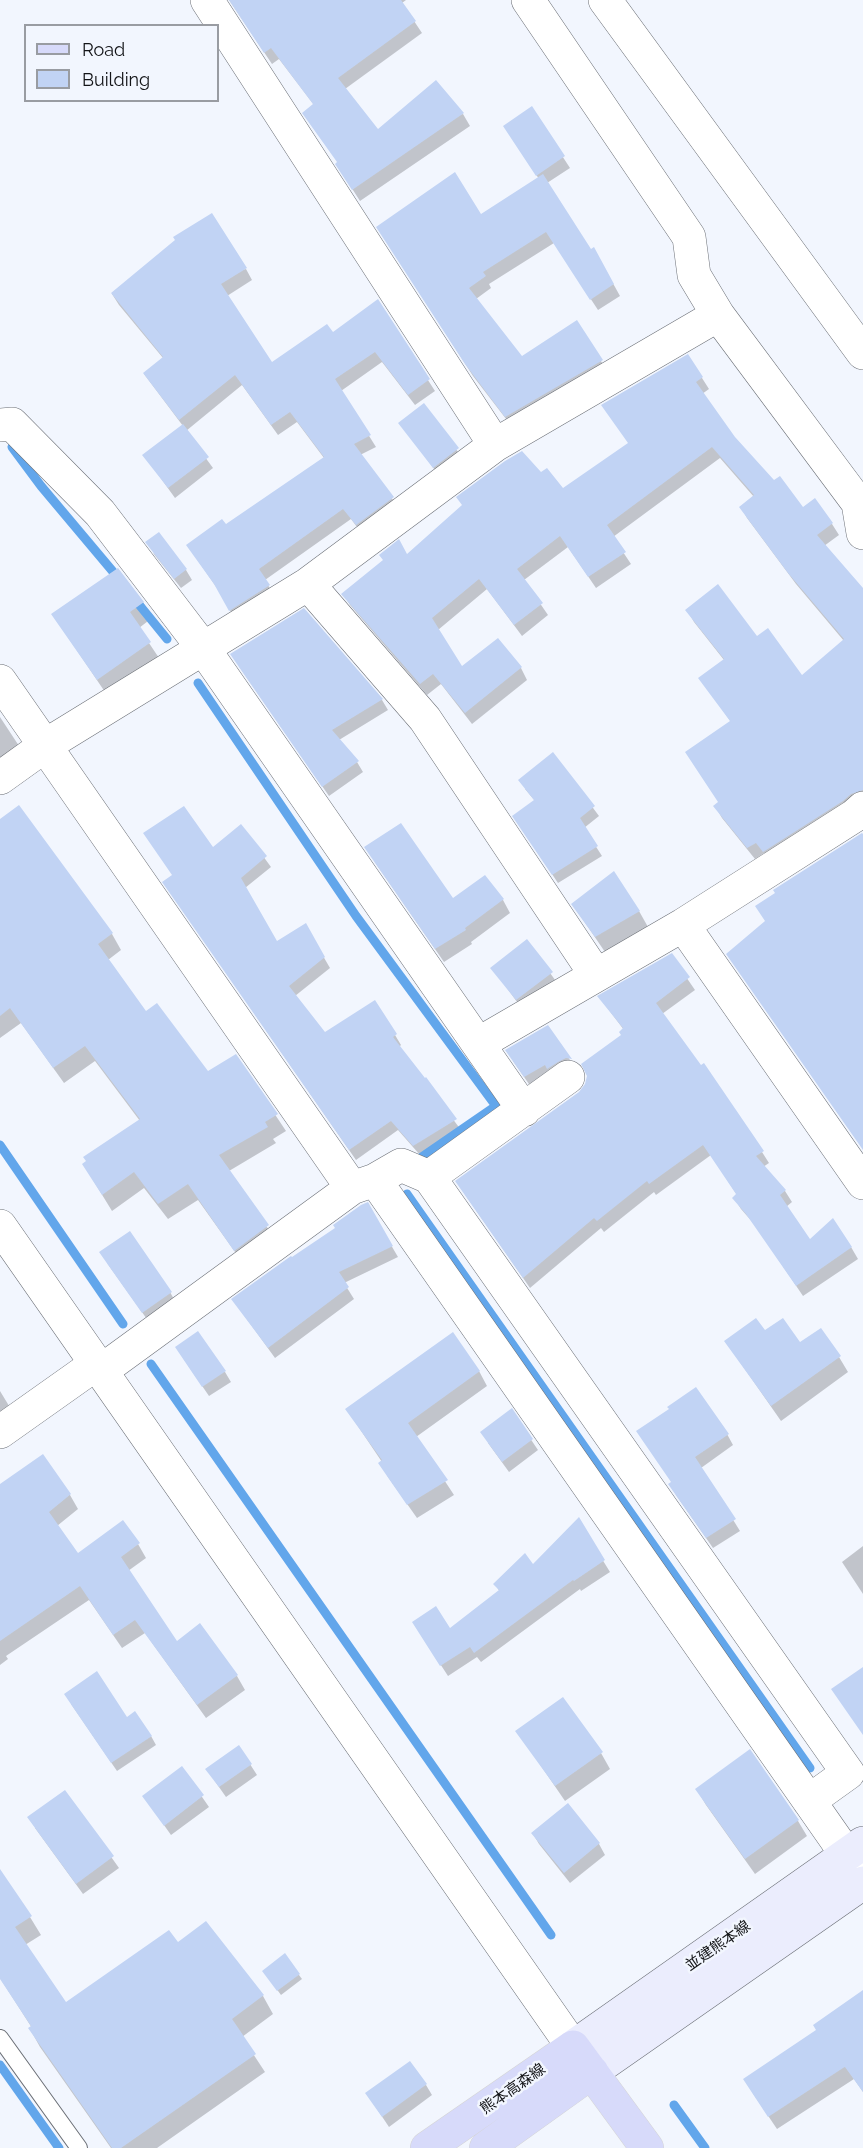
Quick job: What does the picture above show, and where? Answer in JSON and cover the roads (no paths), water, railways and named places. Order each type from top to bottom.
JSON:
[{"type":"main road","name":"並建熊本線","points":[[582,2060],[858,1858]]},
{"type":"main road","name":"並建熊本線","points":[[582,2060],[863,1883]]},
{"type":"main road","name":"熊本高森線","points":[[427,2148],[582,2060]]},
{"type":"main road","points":[[486,2148],[582,2060],[647,2148]]},
{"type":"street","points":[[207,0],[495,445]]},
{"type":"street","points":[[528,0],[689,237],[694,275],[718,315],[858,503],[863,533]]},
{"type":"street","points":[[605,0],[863,353]]},
{"type":"street","points":[[0,778],[46,745],[308,584],[495,445],[718,315]]},
{"type":"street","points":[[0,425],[12,424],[100,513],[203,648],[524,1110]]},
{"type":"street","points":[[308,584],[425,719],[596,975]]},
{"type":"street","points":[[0,681],[809,1801],[858,1858]]},
{"type":"street","points":[[478,1044],[683,925],[854,816],[863,808]]},
{"type":"street","points":[[683,925],[863,1183]]},
{"type":"street","points":[[429,1178],[568,1077]]},
{"type":"street","points":[[0,1432],[99,1367],[364,1184],[400,1165],[429,1178],[848,1773],[809,1801]]},
{"type":"street","points":[[0,1226],[582,2060]]},
{"type":"lane","points":[[0,2038],[79,2148]]},
{"type":"waterway","points":[[12,447],[41,486],[120,580]]},
{"type":"waterway","points":[[132,596],[167,639]]},
{"type":"waterway","points":[[198,683],[356,916],[496,1106],[416,1161]]},
{"type":"waterway","points":[[0,1145],[123,1324]]},
{"type":"waterway","points":[[407,1194],[810,1768]]},
{"type":"waterway","points":[[151,1364],[551,1935]]},
{"type":"waterway","points":[[0,2065],[59,2148]]},
{"type":"waterway","points":[[674,2105],[705,2148]]}]
